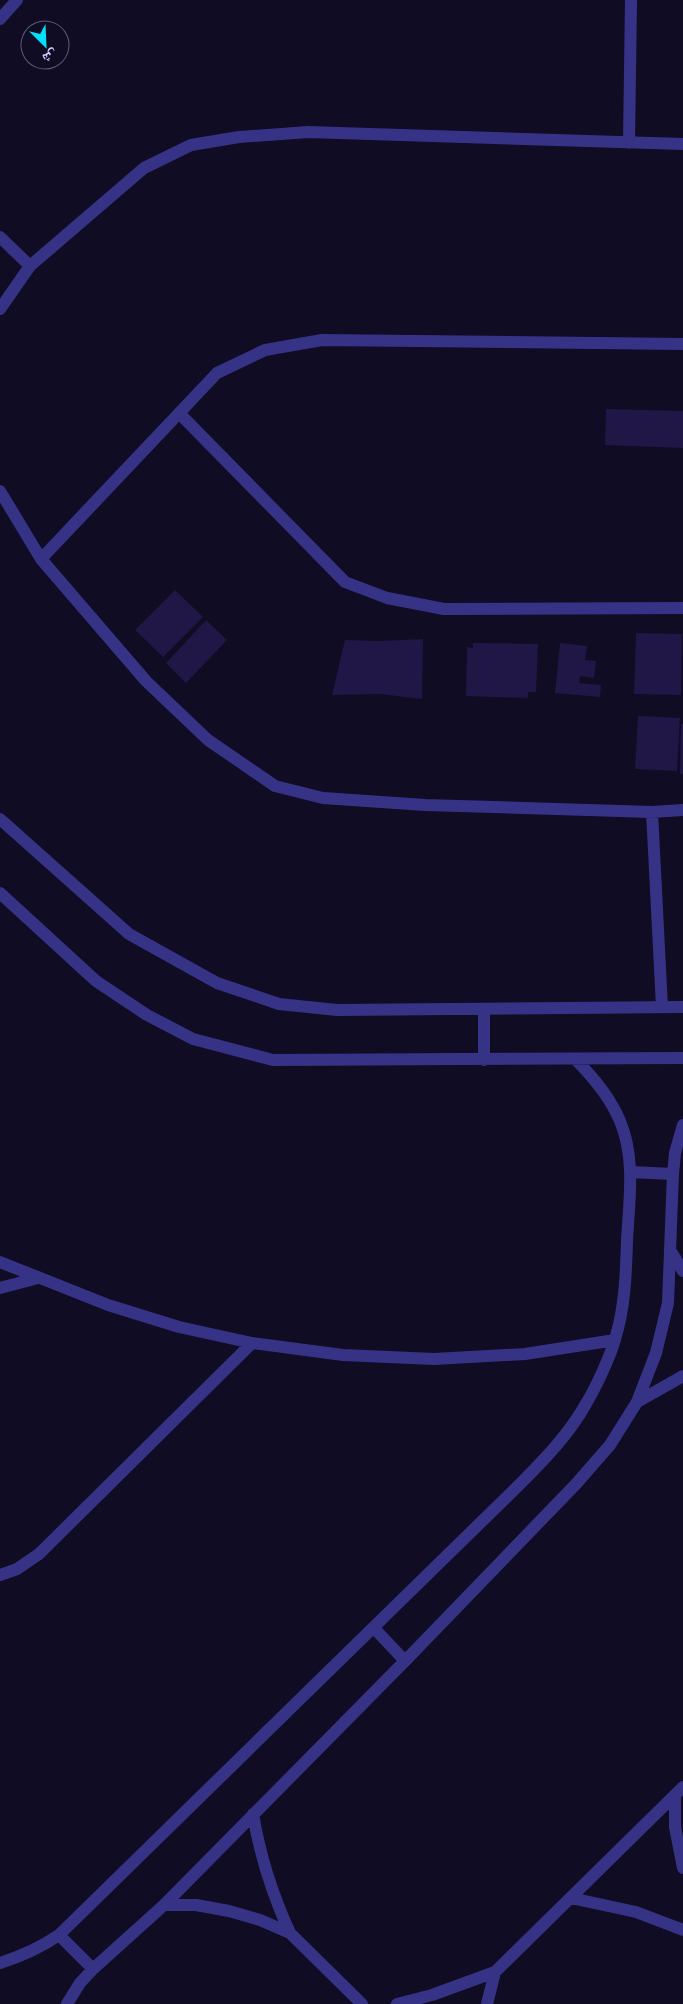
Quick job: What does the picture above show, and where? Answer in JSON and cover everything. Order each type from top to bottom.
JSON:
[{"type":"street","points":[[0,19],[17,0]]},
{"type":"street","points":[[629,142],[631,0]]},
{"type":"street","points":[[0,309],[30,266],[144,168],[191,145],[239,137],[308,132],[683,144]]},
{"type":"street","points":[[0,238],[30,266]]},
{"type":"street","points":[[41,559],[217,373],[265,350],[322,340],[683,344]]},
{"type":"street","points":[[179,413],[345,582],[378,595],[444,609],[683,608]]},
{"type":"street","points":[[0,491],[41,559],[146,681],[208,740],[275,786],[323,798],[425,804],[652,812],[683,810]]},
{"type":"street","points":[[652,812],[662,1008]]},
{"type":"street","points":[[0,819],[129,934],[217,983],[279,1004],[337,1010],[683,1007]]},
{"type":"street","points":[[0,893],[96,981],[147,1015],[192,1039],[273,1060],[683,1058]]},
{"type":"street","points":[[484,1010],[484,1060]]},
{"type":"street","points":[[0,1963],[41,1948],[59,1935],[374,1628],[557,1446],[587,1402],[615,1340],[626,1272],[631,1172],[628,1147],[617,1114],[594,1078],[576,1060]]},
{"type":"street","points":[[67,2004],[80,1983],[93,1969],[164,1905],[406,1661],[576,1484],[610,1445],[637,1402],[656,1353],[666,1311],[673,1174],[675,1153],[683,1125]]},
{"type":"street","points":[[631,1172],[673,1174]]},
{"type":"street","points":[[670,1250],[683,1271]]},
{"type":"street","points":[[0,1262],[117,1308],[179,1327],[252,1343],[343,1355],[434,1358],[525,1354],[615,1340]]},
{"type":"street","points":[[0,1288],[38,1278]]},
{"type":"street","points":[[0,1575],[17,1569],[39,1554],[252,1343]]},
{"type":"street","points":[[637,1402],[683,1376]]},
{"type":"street","points":[[374,1628],[406,1661]]},
{"type":"street","points":[[679,1791],[675,1827],[683,1868]]},
{"type":"street","points":[[397,2004],[432,1995],[495,1972],[679,1791]]},
{"type":"street","points":[[253,1814],[266,1876],[290,1933]]},
{"type":"street","points":[[571,1898],[636,1912],[683,1930]]},
{"type":"street","points":[[164,1905],[196,1906],[229,1911],[260,1920],[290,1933],[362,2004]]},
{"type":"street","points":[[59,1935],[93,1969]]},
{"type":"street","points":[[486,2004],[495,1972]]},
{"type":"building","points":[[606,409],[683,411],[683,448],[605,445]]},
{"type":"building","points":[[175,590],[203,617],[163,657],[135,630]]},
{"type":"building","points":[[206,620],[227,640],[186,683],[166,663]]},
{"type":"building","points":[[636,633],[682,634],[681,695],[634,694]]},
{"type":"building","points":[[423,639],[422,699],[380,694],[332,695],[345,640]]},
{"type":"building","points":[[473,643],[538,644],[536,692],[528,692],[528,698],[466,696],[467,647],[473,648]]},
{"type":"building","points":[[560,643],[587,646],[585,660],[596,661],[594,678],[580,676],[579,683],[601,685],[600,697],[555,693]]},
{"type":"building","points":[[638,716],[680,718],[677,771],[635,769]]},
{"type":"building","points":[[681,724],[683,724],[683,774],[680,774]]}]
